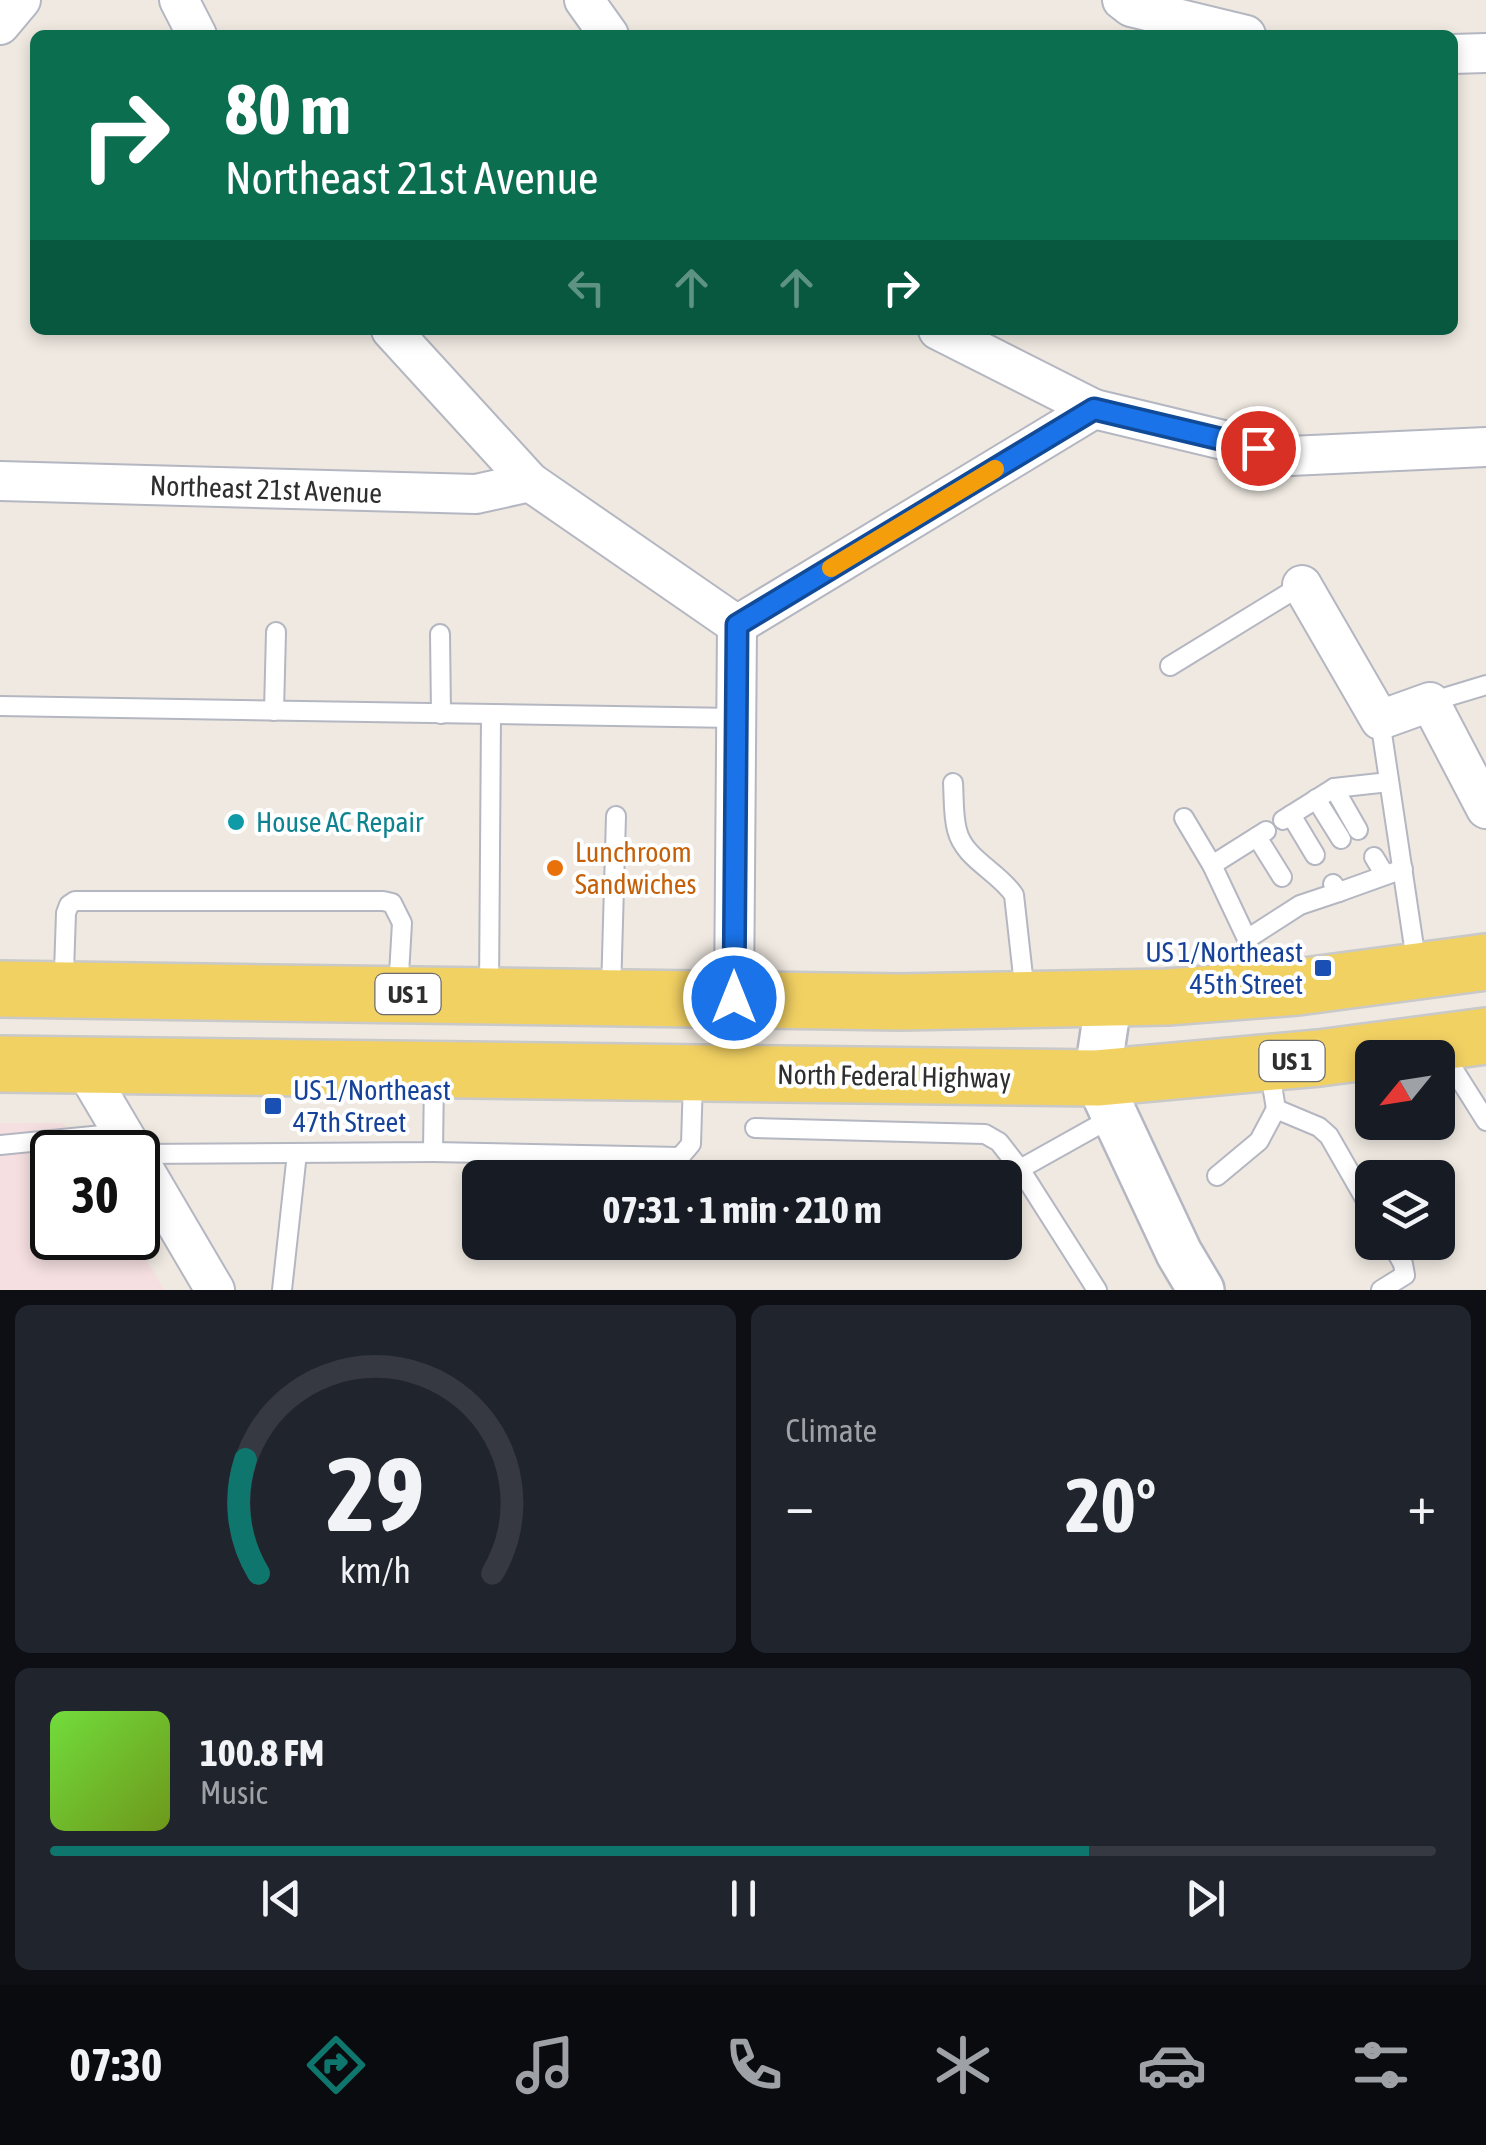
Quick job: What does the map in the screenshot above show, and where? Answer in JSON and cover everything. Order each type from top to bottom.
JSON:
[{"type":"main road","name":"US 1","points":[[0,989],[901,1002],[1026,1000],[1109,998],[1250,965],[1418,972],[1486,962]]},
{"type":"main road","points":[[639,1073],[689,1046],[718,1022],[734,998]]},
{"type":"main road","name":"North Federal Highway","points":[[0,1064],[693,1074],[1105,1097],[1272,1086],[1462,1040]]},
{"type":"street","points":[[0,25],[21,0]]},
{"type":"street","points":[[180,0],[195,30]]},
{"type":"street","points":[[584,0],[605,30]]},
{"type":"street","points":[[1127,4],[1227,30]]},
{"type":"street","points":[[1458,54],[1486,53]]},
{"type":"street","points":[[396,335],[530,482],[737,625]]},
{"type":"street","points":[[948,335],[1094,409],[1290,456],[1486,447]]},
{"type":"street","points":[[737,625],[1094,409]]},
{"type":"street","name":"Northeast 21st Avenue","points":[[0,481],[476,494],[530,482]]},
{"type":"street","points":[[1302,584],[1380,720],[1430,702],[1486,809]]},
{"type":"street","points":[[734,998],[737,625]]},
{"type":"street","points":[[1109,998],[1105,1097],[1179,1253],[1201,1290]]},
{"type":"street","points":[[82,1064],[121,1130]]},
{"type":"street","points":[[160,1197],[214,1290]]},
{"type":"lane","points":[[1170,666],[1302,584]]},
{"type":"lane","points":[[274,711],[276,632]]},
{"type":"lane","points":[[440,634],[441,714]]},
{"type":"lane","points":[[1430,702],[1486,685]]},
{"type":"lane","points":[[0,706],[735,718]]},
{"type":"lane","points":[[488,995],[491,715]]},
{"type":"lane","points":[[1380,720],[1389,782],[1377,870],[1418,972]]},
{"type":"lane","points":[[953,782],[961,842],[1014,895],[1026,1000]]},
{"type":"lane","points":[[1315,855],[1287,818],[1334,788],[1389,782]]},
{"type":"lane","points":[[1316,800],[1349,835],[1334,788]]},
{"type":"lane","points":[[611,997],[616,816]]},
{"type":"lane","points":[[1184,818],[1212,865],[1250,965],[1300,905],[1377,870]]},
{"type":"lane","points":[[1212,865],[1262,834],[1282,877]]},
{"type":"lane","points":[[75,991],[64,972],[66,913],[75,901],[384,900],[392,904],[402,923],[398,994]]},
{"type":"lane","points":[[1462,1040],[1486,1121]]},
{"type":"lane","points":[[432,1152],[434,1070]]},
{"type":"lane","points":[[160,1150],[680,1157],[691,1144],[693,1074]]},
{"type":"lane","points":[[1217,1176],[1259,1141],[1272,1086],[1329,1136],[1355,1181]]},
{"type":"lane","points":[[1022,1167],[1105,1097]]},
{"type":"lane","points":[[755,1128],[986,1134],[999,1142],[1013,1160]]},
{"type":"lane","points":[[0,1146],[30,1147]]},
{"type":"lane","points":[[282,1290],[297,1153]]},
{"type":"lane","points":[[1022,1172],[1097,1290]]},
{"type":"lane","points":[[1381,1290],[1406,1275],[1402,1260]]},
{"type":"shaded area","points":[[0,1123],[63,1123],[67,1130],[30,1130],[30,1260],[146,1260],[164,1290],[0,1290]]},
{"type":"slow traffic","points":[[831,568],[995,469]]},
{"type":"place","name":"House AC Repair","points":[[236,822]]},
{"type":"place","name":"Lunchroom Sandwiches","points":[[555,868]]},
{"type":"place","name":"US 1/Northeast 45th Street","points":[[1323,968]]},
{"type":"place","name":"US 1/Northeast 47th Street","points":[[273,1106]]},
{"type":"route","points":[[734,998],[737,625],[1094,409],[1258,448]]}]
